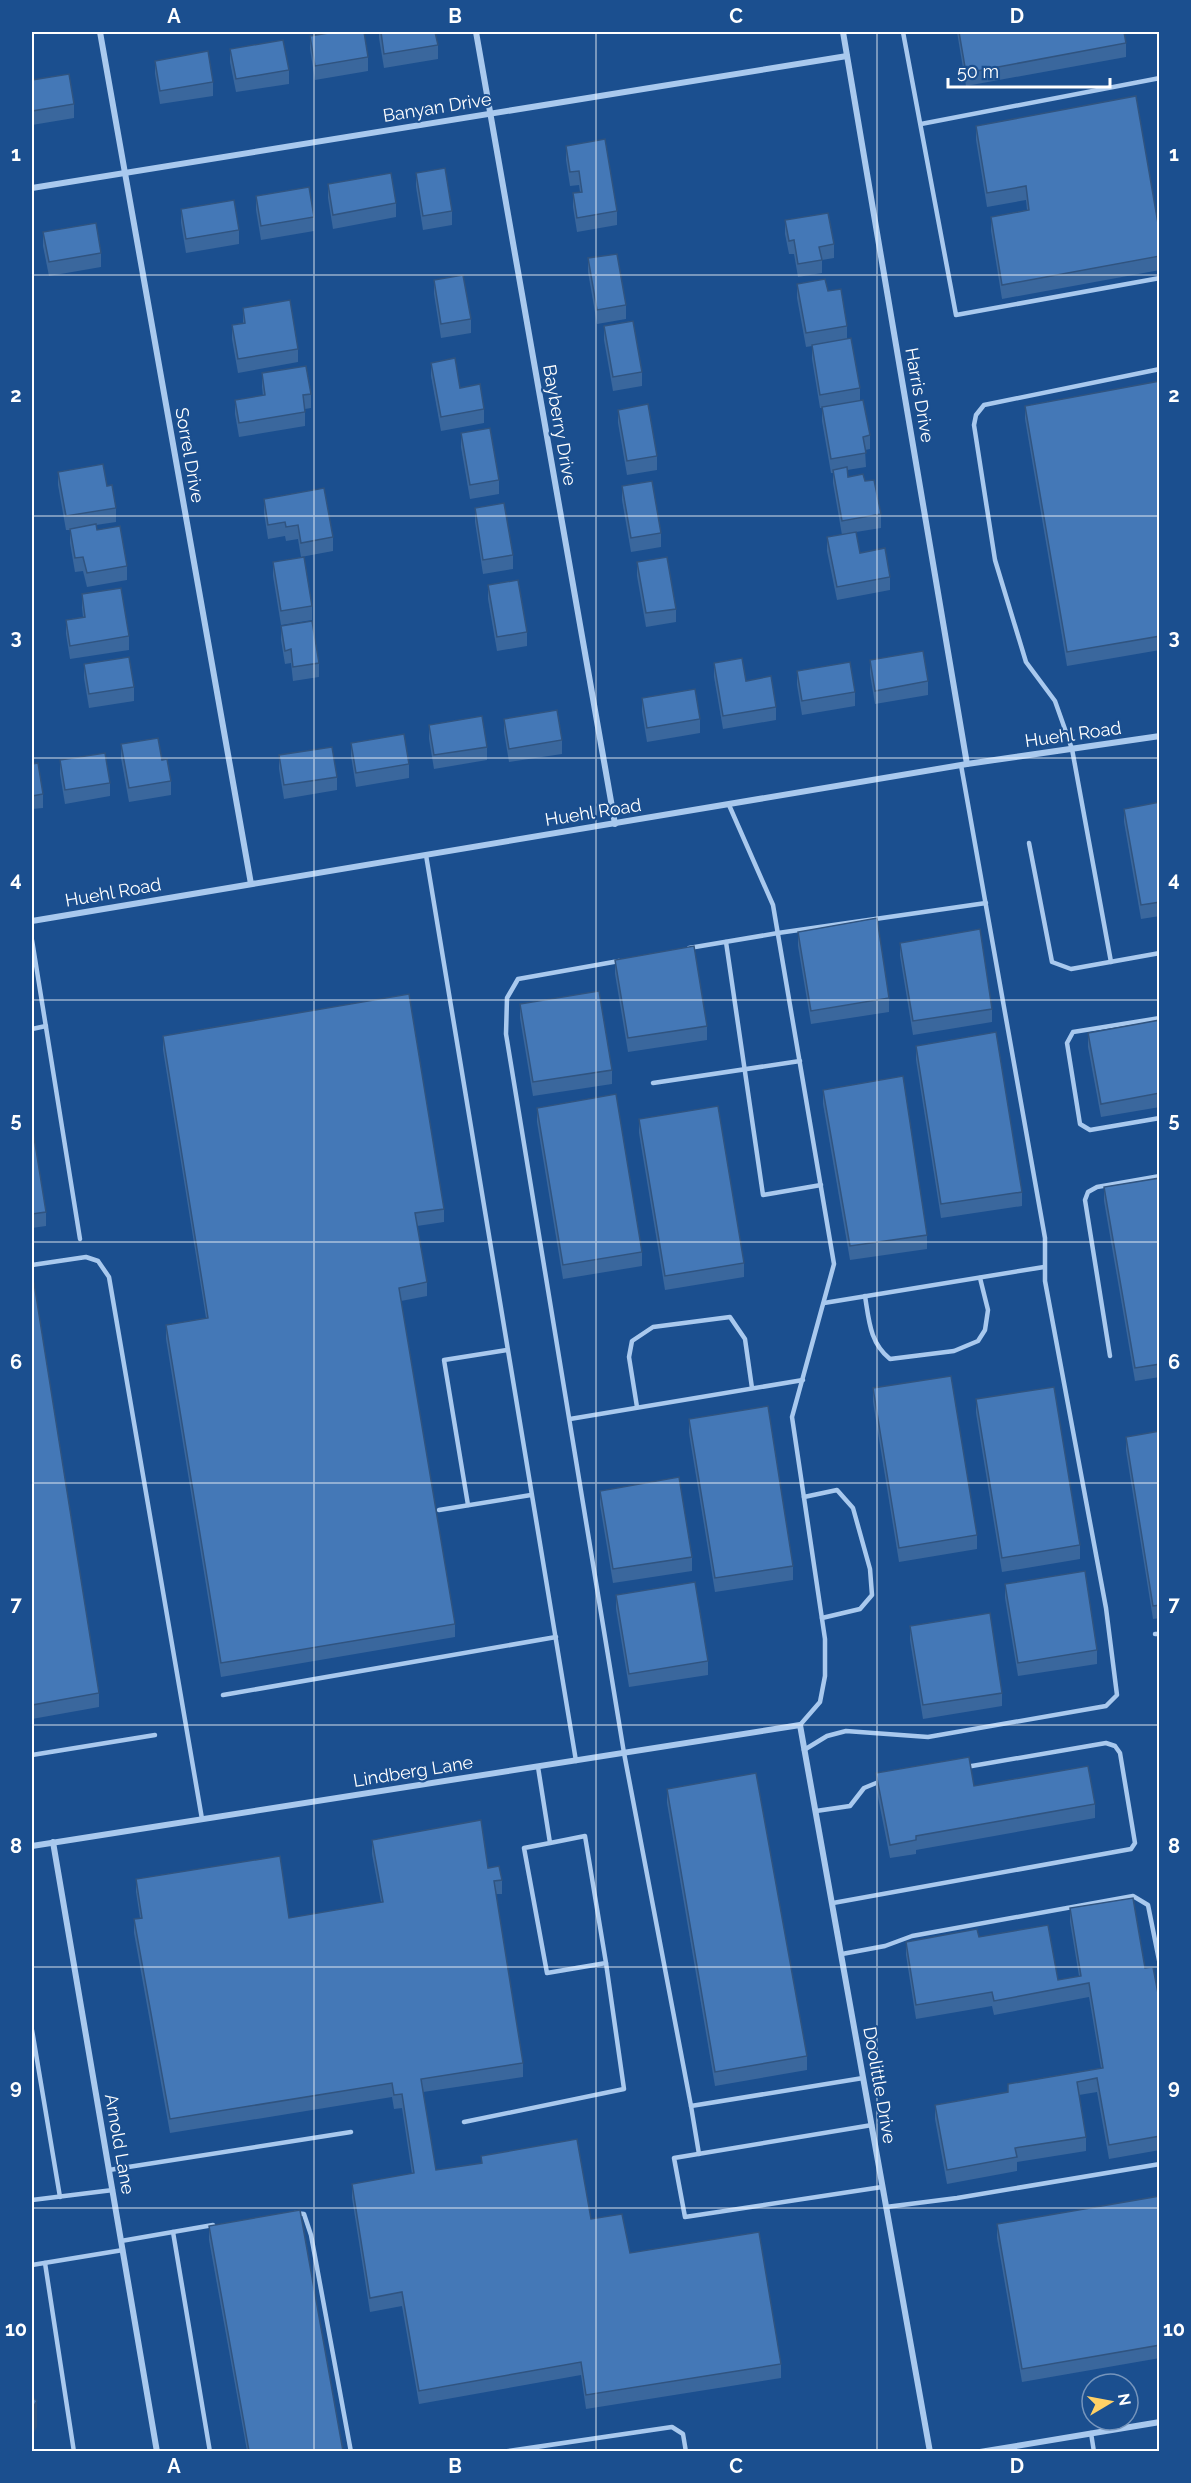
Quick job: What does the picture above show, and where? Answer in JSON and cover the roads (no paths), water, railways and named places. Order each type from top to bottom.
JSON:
[{"type":"street","name":"Sorrel Drive","points":[[99,32],[251,884]]},
{"type":"street","name":"Bayberry Drive","points":[[476,32],[615,824]]},
{"type":"street","name":"Harris Drive","points":[[843,32],[964,765]]},
{"type":"street","name":"Banyan Drive","points":[[32,188],[847,56]]},
{"type":"street","name":"Huehl Road","points":[[32,921],[964,765],[1160,736]]},
{"type":"street","name":"Lindberg Lane","points":[[32,1846],[800,1725]]},
{"type":"street","name":"Doolittle Drive","points":[[800,1725],[930,2451]]},
{"type":"street","name":"Arnold Lane","points":[[53,1842],[157,2451]]},
{"type":"street","points":[[980,2451],[1160,2422]]},
{"type":"lane","points":[[903,32],[956,315],[1160,278]]},
{"type":"lane","points":[[921,124],[1160,78]]},
{"type":"lane","points":[[1111,962],[1072,750],[1055,701],[1026,662],[995,560],[974,425],[976,415],[984,405],[1160,369]]},
{"type":"lane","points":[[804,1750],[827,1736],[846,1731],[928,1737],[1106,1706],[1116,1695],[1106,1608],[1044,1268],[1045,1238],[964,765]]},
{"type":"lane","points":[[729,805],[773,905],[834,1264],[792,1417],[822,1618],[825,1676],[820,1702],[800,1725]]},
{"type":"lane","points":[[1029,843],[1052,962],[1071,969],[1160,953]]},
{"type":"lane","points":[[426,855],[576,1761]]},
{"type":"lane","points":[[680,950],[778,933],[986,903]]},
{"type":"lane","points":[[32,940],[80,1239]]},
{"type":"lane","points":[[726,942],[763,1195],[821,1185]]},
{"type":"lane","points":[[622,960],[518,979],[507,998],[506,1034],[624,1753],[699,2154]]},
{"type":"lane","points":[[1160,1018],[1073,1032],[1067,1043],[1080,1124],[1090,1130],[1160,1118]]},
{"type":"lane","points":[[32,1029],[46,1026]]},
{"type":"lane","points":[[652,1083],[800,1061]]},
{"type":"lane","points":[[1110,1356],[1085,1200],[1088,1191],[1097,1187],[1160,1176]]},
{"type":"lane","points":[[32,1265],[86,1257],[98,1261],[109,1278],[202,1819]]},
{"type":"lane","points":[[824,1303],[1044,1268]]},
{"type":"lane","points":[[865,1296],[871,1331],[879,1350],[890,1359],[954,1351],[978,1341],[985,1330],[988,1310],[980,1278]]},
{"type":"lane","points":[[637,1407],[629,1357],[632,1341],[653,1327],[730,1317],[745,1339],[752,1388]]},
{"type":"lane","points":[[468,1505],[444,1360],[507,1350]]},
{"type":"lane","points":[[570,1419],[803,1380]]},
{"type":"lane","points":[[804,1497],[837,1490],[853,1508],[870,1569],[872,1595],[860,1609],[822,1618]]},
{"type":"lane","points":[[439,1510],[531,1495]]},
{"type":"lane","points":[[223,1695],[556,1637]]},
{"type":"lane","points":[[32,1755],[155,1735]]},
{"type":"lane","points":[[833,1903],[1131,1849],[1135,1843],[1120,1753],[1115,1746],[1106,1743],[955,1769]]},
{"type":"lane","points":[[538,1767],[550,1843]]},
{"type":"lane","points":[[816,1811],[850,1806],[857,1800],[864,1788],[886,1780]]},
{"type":"lane","points":[[464,2122],[624,2089],[606,1963],[585,1836],[524,1848],[547,1973],[606,1963]]},
{"type":"lane","points":[[842,1954],[885,1946],[912,1936],[1132,1896],[1148,1905],[1160,1965]]},
{"type":"lane","points":[[32,2030],[60,2197]]},
{"type":"lane","points":[[690,2106],[863,2078]]},
{"type":"lane","points":[[872,2125],[674,2158],[685,2217],[882,2187]]},
{"type":"lane","points":[[110,2170],[351,2132]]},
{"type":"lane","points":[[886,2206],[957,2198],[1160,2164]]},
{"type":"lane","points":[[32,2200],[112,2190]]},
{"type":"lane","points":[[291,2212],[304,2214],[311,2235],[351,2451]]},
{"type":"lane","points":[[121,2241],[216,2225]]},
{"type":"lane","points":[[173,2232],[210,2451]]},
{"type":"lane","points":[[32,2265],[123,2250]]},
{"type":"lane","points":[[45,2263],[74,2451]]},
{"type":"lane","points":[[502,2451],[672,2427],[683,2434],[686,2451]]},
{"type":"lane","points":[[1091,2433],[1094,2451]]}]
